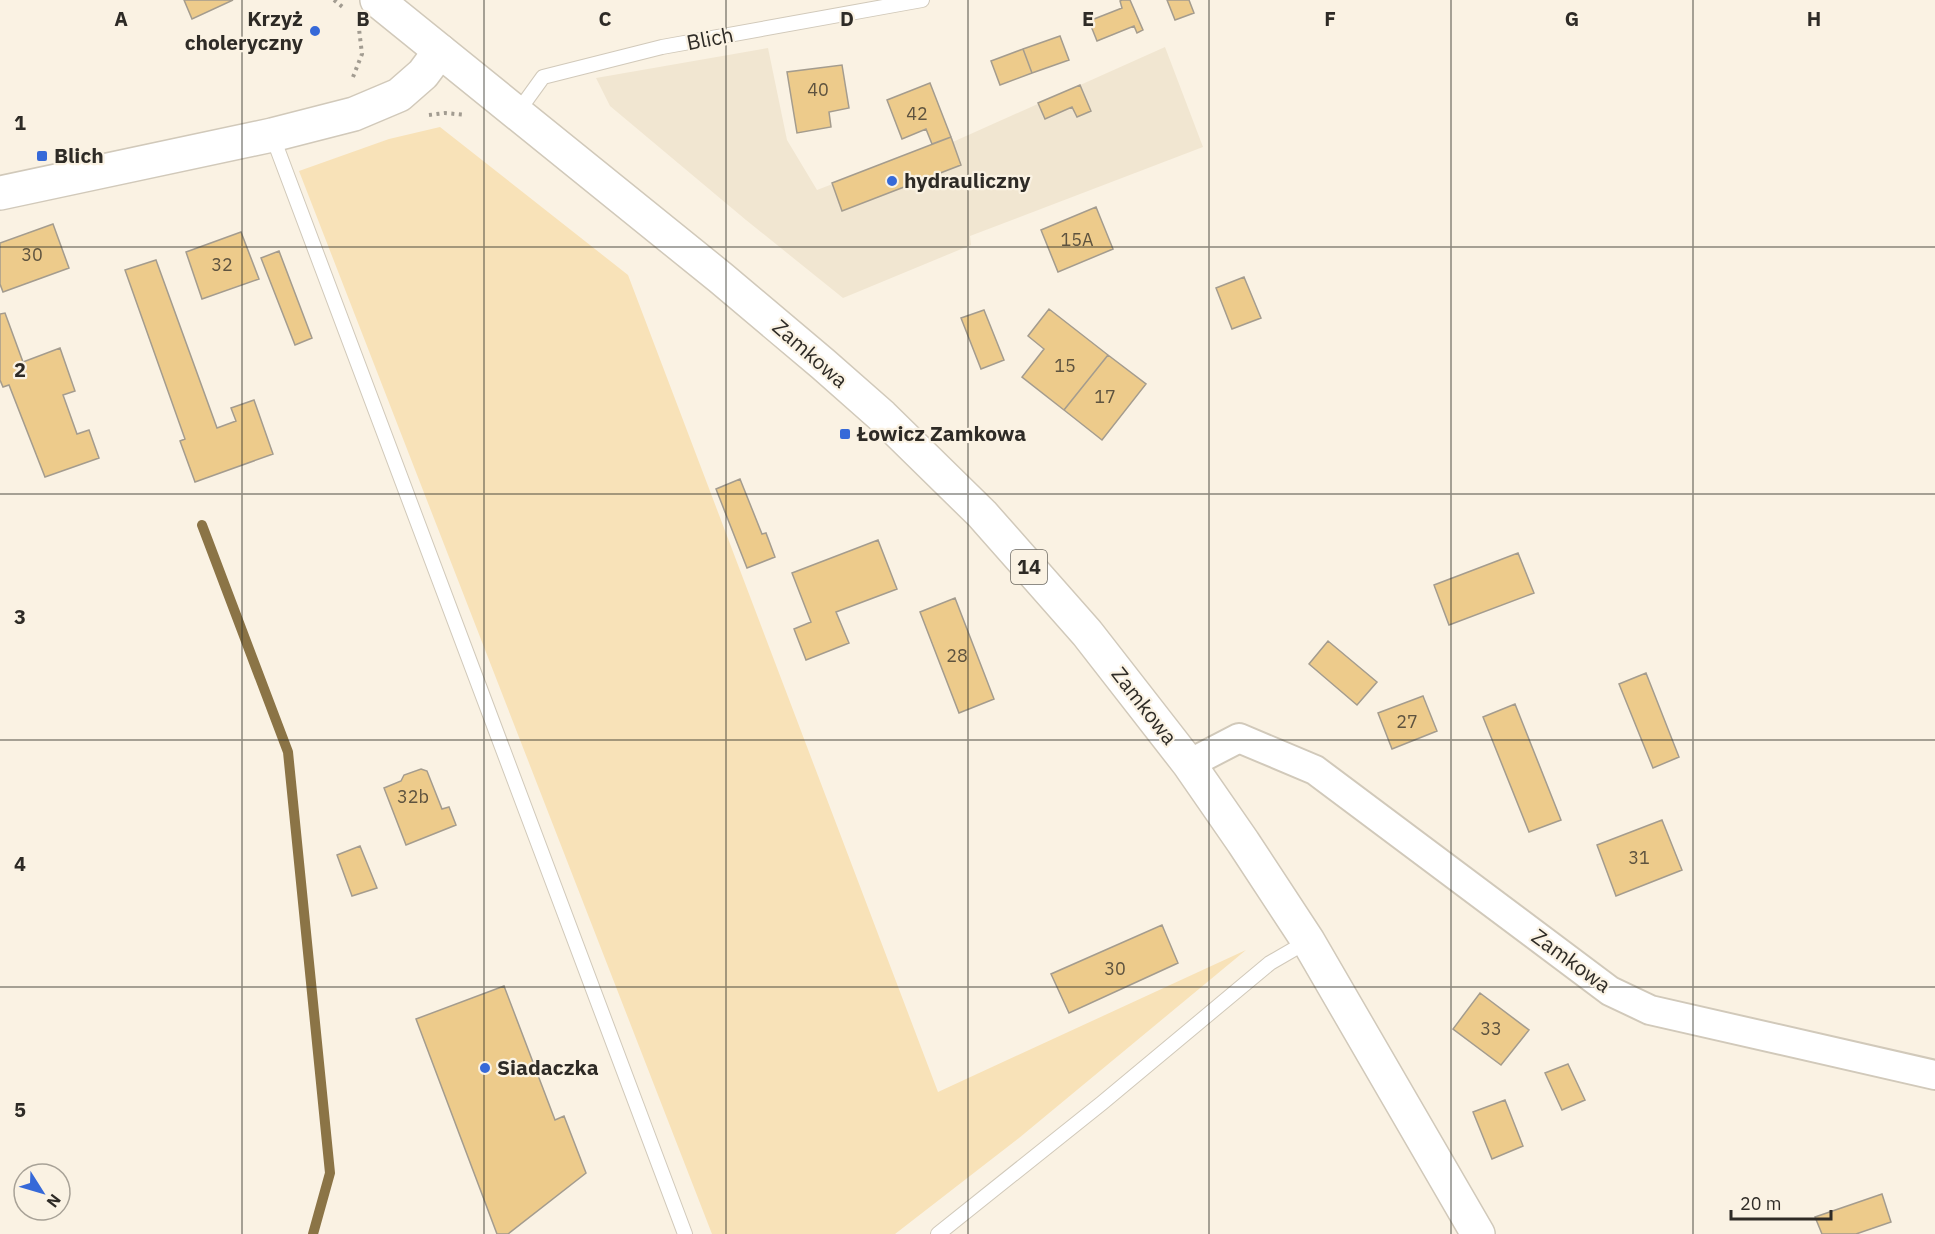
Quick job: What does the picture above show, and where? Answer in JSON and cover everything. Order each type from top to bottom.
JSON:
[{"type":"main road","name":"Zamkowa","points":[[362,12],[440,51],[721,278],[882,416],[982,514],[1087,633],[1189,764],[1308,941],[1473,1227]]},
{"type":"main road","points":[[0,193],[273,135],[354,114],[399,95],[423,75],[440,51]]},
{"type":"street","name":"Zamkowa","points":[[1189,764],[1239,738],[1315,770],[1610,991],[1650,1010],[1935,1075]]},
{"type":"lane","name":"Blich","points":[[517,113],[543,77],[662,47],[922,0]]},
{"type":"lane","points":[[273,135],[685,1234]]},
{"type":"lane","points":[[938,1234],[1102,1103],[1270,963],[1308,941]]},
{"type":"path","points":[[334,0],[362,12],[360,31],[362,54],[351,84]]},
{"type":"path","points":[[427,115],[445,113],[468,116]]},
{"type":"shaded area","points":[[1165,47],[1203,147],[970,236],[971,245],[843,298],[610,106],[596,78],[768,48],[787,140],[817,190],[918,151],[946,145]]},
{"type":"shaded area","points":[[440,127],[628,275],[938,1092],[1246,950],[1019,1138],[895,1234],[712,1234],[299,171],[389,139]]},
{"type":"building","points":[[184,0],[233,0],[192,19]]},
{"type":"building","points":[[1130,0],[1143,30],[1137,33],[1134,26],[1097,41],[1089,21],[1122,8],[1120,1]]},
{"type":"building","points":[[1167,0],[1189,0],[1194,13],[1175,20]]},
{"type":"building","points":[[1060,36],[1069,60],[1032,73],[1023,49]]},
{"type":"building","points":[[1023,49],[1032,73],[1000,85],[991,61]]},
{"type":"building","points":[[842,65],[849,108],[829,112],[831,127],[797,133],[787,72]]},
{"type":"building","points":[[930,83],[951,137],[932,144],[926,129],[902,139],[887,100]]},
{"type":"building","points":[[1080,85],[1091,111],[1077,117],[1072,107],[1045,119],[1038,103]]},
{"type":"building","points":[[951,137],[961,165],[842,211],[832,183]]},
{"type":"building","points":[[1096,207],[1113,249],[1058,272],[1041,230]]},
{"type":"building","points":[[53,224],[69,268],[3,292],[0,284],[0,243]]},
{"type":"building","points":[[241,232],[259,279],[202,299],[186,252]]},
{"type":"building","points":[[279,251],[312,338],[295,345],[261,258]]},
{"type":"building","points":[[156,260],[217,428],[236,421],[231,408],[254,400],[273,454],[195,482],[180,441],[185,439],[125,270]]},
{"type":"building","points":[[1244,277],[1261,318],[1232,329],[1216,288]]},
{"type":"building","points":[[1049,309],[1108,355],[1064,410],[1022,377],[1044,349],[1028,336]]},
{"type":"building","points":[[984,310],[1004,360],[981,369],[961,318]]},
{"type":"building","points":[[5,313],[23,362],[60,348],[75,391],[63,395],[77,434],[89,430],[99,458],[45,477],[9,385],[3,387],[0,380],[0,314]]},
{"type":"building","points":[[1108,355],[1146,384],[1102,440],[1064,410]]},
{"type":"building","points":[[740,479],[762,534],[766,533],[775,557],[747,568],[716,489]]},
{"type":"building","points":[[878,540],[897,589],[836,612],[849,643],[806,660],[794,629],[811,622],[792,573]]},
{"type":"building","points":[[1518,553],[1534,593],[1449,625],[1434,585]]},
{"type":"building","points":[[955,598],[994,699],[959,713],[920,612]]},
{"type":"building","points":[[1328,641],[1377,682],[1357,705],[1309,664]]},
{"type":"building","points":[[1646,673],[1679,757],[1653,768],[1619,684]]},
{"type":"building","points":[[1423,696],[1437,731],[1392,749],[1378,713]]},
{"type":"building","points":[[1515,704],[1561,820],[1529,832],[1483,717]]},
{"type":"building","points":[[421,769],[427,771],[442,809],[449,807],[456,825],[406,845],[384,788],[401,781],[404,775]]},
{"type":"building","points":[[1662,820],[1682,870],[1616,896],[1597,845]]},
{"type":"building","points":[[360,846],[377,888],[352,896],[337,855]]},
{"type":"building","points":[[1162,925],[1178,963],[1069,1013],[1051,974]]},
{"type":"building","name":"Siadaczka","points":[[504,986],[555,1120],[564,1116],[586,1173],[508,1234],[497,1234],[416,1019]]},
{"type":"building","points":[[1480,993],[1529,1030],[1501,1065],[1453,1029]]},
{"type":"building","points":[[1568,1064],[1585,1100],[1562,1110],[1545,1073]]},
{"type":"building","points":[[1505,1100],[1523,1146],[1492,1159],[1473,1112]]},
{"type":"building","points":[[1882,1194],[1891,1222],[1856,1234],[1822,1234],[1815,1217]]},
{"type":"waterway","points":[[202,525],[288,752],[330,1173],[313,1234]]},
{"type":"place","name":"Krzyż choleryczny","points":[[315,31]]},
{"type":"place","name":"Blich","points":[[42,156]]},
{"type":"place","name":"hydrauliczny","points":[[892,181]]},
{"type":"place","name":"Łowicz Zamkowa","points":[[845,434]]},
{"type":"place","name":"Siadaczka","points":[[485,1068]]}]
